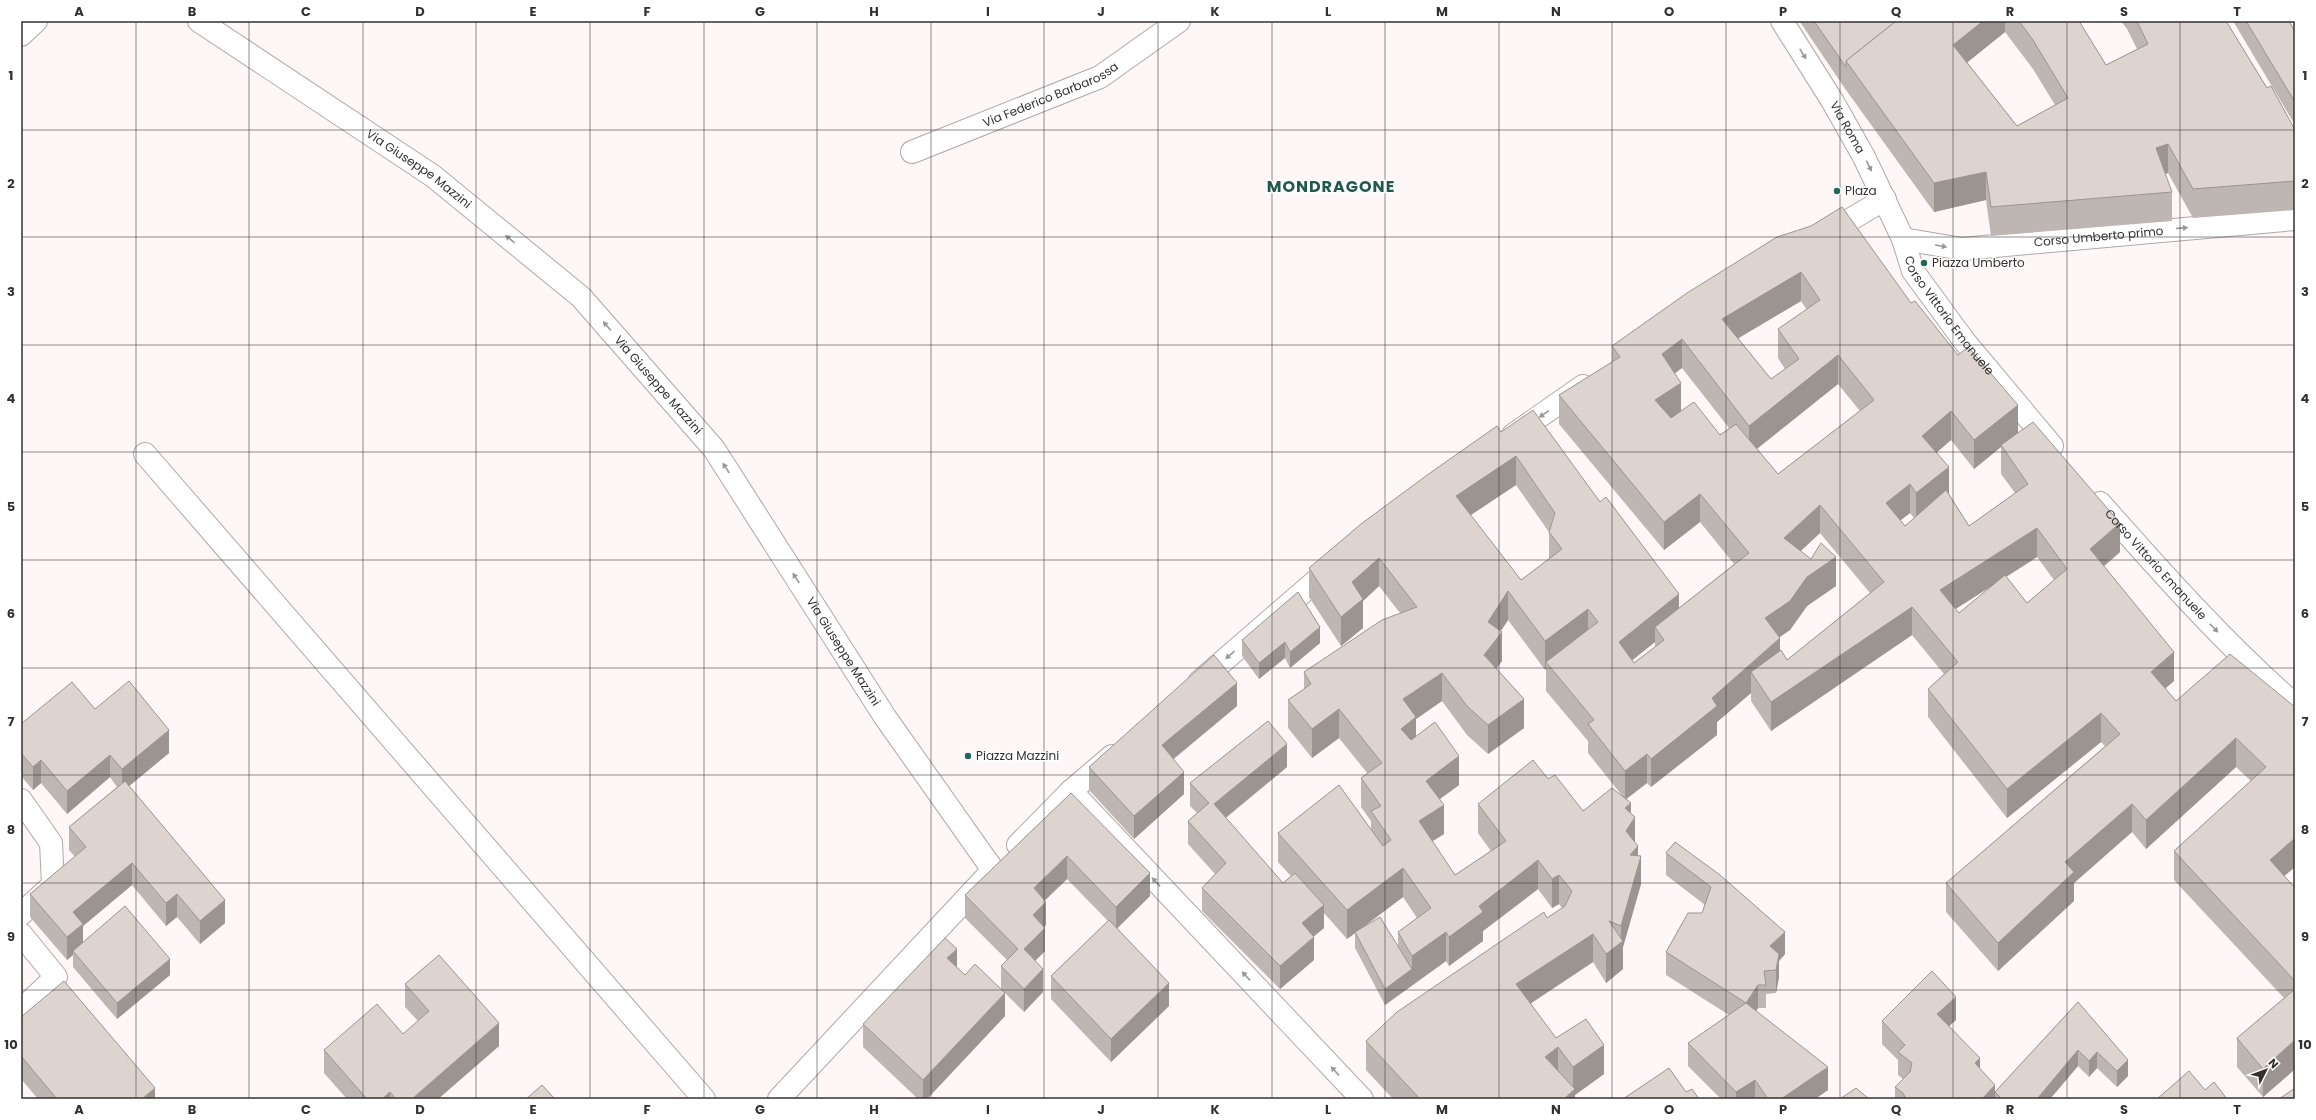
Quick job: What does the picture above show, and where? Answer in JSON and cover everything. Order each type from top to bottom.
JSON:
[{"type":"street","points":[[21,36],[36,21]]},
{"type":"street","name":"Via Giuseppe Mazzini","points":[[199,21],[433,176],[581,297],[714,449],[885,717],[993,870]]},
{"type":"street","name":"Via Federico Barbarossa","points":[[912,152],[1100,77],[1179,21]]},
{"type":"street","name":"Via Roma","points":[[1782,21],[1833,102],[1885,199],[1903,239]]},
{"type":"street","points":[[1810,243],[1885,199]]},
{"type":"street","name":"Corso Umberto primo","points":[[1903,239],[1962,249],[2295,219]]},
{"type":"street","name":"Corso Vittorio Emanuele","points":[[1903,239],[1913,271],[1965,342],[2063,460]]},
{"type":"street","points":[[1498,446],[1600,374]]},
{"type":"street","points":[[145,454],[704,1099]]},
{"type":"street","name":"Corso Vittorio Emanuele","points":[[2088,489],[2179,592],[2254,669],[2295,705]]},
{"type":"street","points":[[1186,693],[1349,552]]},
{"type":"street","points":[[779,1099],[993,870],[1071,791],[1126,744]]},
{"type":"street","points":[[1071,791],[1362,1099]]},
{"type":"street","points":[[21,800],[51,843],[54,868],[53,885],[21,914]]},
{"type":"street","points":[[21,934],[56,977],[21,1010]]},
{"type":"building","points":[[1814,21],[1896,21],[1846,61],[1846,67]]},
{"type":"building","points":[[1896,21],[1983,21],[1953,45],[2017,126],[2068,98],[2033,40],[2019,21],[2079,21],[2106,65],[2148,44],[2137,21],[2226,21],[2267,88],[2271,86],[2295,130],[2295,181],[2193,189],[2168,144],[2156,148],[2172,192],[1991,207],[1986,172],[1934,183],[1846,61]]},
{"type":"building","points":[[2246,21],[2289,21],[2295,32],[2295,102]]},
{"type":"building","points":[[1842,207],[1911,303],[1915,301],[1958,355],[1968,347],[2018,405],[1974,440],[1951,411],[1922,436],[1949,467],[1916,493],[1910,484],[1886,503],[1905,526],[1946,490],[1969,526],[2028,484],[2001,445],[2033,422],[2120,523],[2090,549],[2174,652],[2151,672],[2176,701],[2230,654],[2295,707],[2295,838],[2270,860],[2295,888],[2295,981],[2174,851],[2266,767],[2236,738],[2146,820],[2132,804],[2065,862],[2074,872],[1998,943],[1946,883],[2120,734],[2101,713],[2007,789],[1928,689],[1958,662],[1912,607],[1771,702],[1751,672],[1781,650],[1787,660],[1884,582],[1820,505],[1784,538],[1811,559],[1821,543],[1836,557],[1807,577],[1790,601],[1765,618],[1780,638],[1712,698],[1717,706],[1651,759],[1647,754],[1625,771],[1588,724],[1594,720],[1546,662],[1598,622],[1588,609],[1545,641],[1508,591],[1488,622],[1502,632],[1484,655],[1524,699],[1488,725],[1467,706],[1442,673],[1403,699],[1416,717],[1401,729],[1411,740],[1435,722],[1459,756],[1426,781],[1444,805],[1419,821],[1455,875],[1506,841],[1478,804],[1533,760],[1548,779],[1555,775],[1583,811],[1612,788],[1631,803],[1625,808],[1635,817],[1626,831],[1638,846],[1630,855],[1641,856],[1621,926],[1609,921],[1623,941],[1606,954],[1593,934],[1516,984],[1556,1038],[1586,1019],[1604,1045],[1573,1067],[1558,1047],[1545,1057],[1575,1089],[1564,1099],[1420,1099],[1366,1041],[1397,1012],[1544,912],[1547,918],[1565,906],[1572,891],[1559,875],[1552,879],[1538,860],[1479,906],[1483,912],[1449,937],[1446,932],[1412,956],[1398,932],[1431,908],[1403,868],[1347,910],[1278,833],[1339,785],[1383,846],[1391,840],[1371,811],[1381,806],[1361,778],[1382,763],[1339,709],[1312,729],[1288,700],[1311,684],[1304,672],[1382,620],[1417,607],[1379,558],[1352,582],[1363,599],[1341,617],[1309,568],[1361,524],[1430,473],[1497,426],[1501,432],[1533,410],[1600,502],[1606,497],[1679,594],[1619,642],[1634,663],[1664,640],[1655,627],[1749,553],[1700,494],[1664,522],[1559,395],[1620,357],[1612,346],[1687,293],[1777,237],[1811,226]],"holes":[[[1801,272],[1820,300],[1778,329],[1799,359],[1771,379],[1722,319]],[[1682,339],[1749,426],[1838,355],[1874,400],[1778,474],[1736,424],[1720,435],[1694,402],[1671,418],[1655,400],[1681,383],[1662,354]],[[1516,456],[1555,513],[1549,532],[1562,549],[1521,580],[1456,496]],[[2037,528],[2067,569],[2027,603],[2005,575],[1959,613],[1940,590]]]},
{"type":"building","points":[[1298,592],[1320,627],[1290,652],[1285,642],[1259,663],[1242,640]]},
{"type":"building","points":[[1214,655],[1237,683],[1162,745],[1184,772],[1134,816],[1089,767]]},
{"type":"building","points":[[129,681],[169,730],[122,769],[110,755],[67,791],[41,760],[33,767],[21,753],[21,724],[72,682],[95,709]]},
{"type":"building","points":[[1268,721],[1287,744],[1214,804],[1283,883],[1295,873],[1324,905],[1302,923],[1314,937],[1280,966],[1202,888],[1226,863],[1188,821],[1209,803],[1190,783]]},
{"type":"building","points":[[125,781],[225,900],[200,921],[177,894],[166,903],[132,863],[73,912],[83,924],[67,937],[30,894],[86,847],[69,827]]},
{"type":"building","points":[[1071,793],[1150,873],[1116,907],[1067,856],[1034,888],[1046,902],[1033,915],[1045,928],[1024,949],[1043,969],[1024,989],[1001,966],[1018,949],[965,895]]},
{"type":"building","points":[[1675,842],[1720,875],[1785,932],[1770,946],[1779,954],[1776,970],[1764,971],[1766,985],[1758,985],[1746,1003],[1666,952],[1688,913],[1702,913],[1711,887],[1666,853]]},
{"type":"building","points":[[125,906],[170,959],[117,1003],[73,951]]},
{"type":"building","points":[[1380,917],[1412,969],[1385,989],[1355,932]]},
{"type":"building","points":[[1109,920],[1169,983],[1111,1039],[1051,976]]},
{"type":"building","points":[[945,938],[957,949],[947,958],[965,975],[975,964],[1005,993],[923,1080],[863,1024]]},
{"type":"building","points":[[439,955],[499,1023],[412,1099],[396,1099],[390,1092],[382,1099],[367,1099],[324,1050],[377,1004],[403,1034],[429,1011],[405,984]]},
{"type":"building","points":[[1932,971],[1956,997],[1937,1014],[1980,1058],[1975,1063],[1995,1085],[1982,1099],[1906,1099],[1903,1093],[1895,1087],[1910,1072],[1912,1063],[1898,1052],[1905,1045],[1882,1021]]},
{"type":"building","points":[[64,981],[155,1088],[142,1099],[57,1099],[21,1056],[21,1017]]},
{"type":"building","points":[[2295,989],[2295,1040],[2263,1069],[2237,1038]]},
{"type":"building","points":[[2078,1002],[2128,1060],[2117,1071],[2097,1052],[2089,1061],[2078,1050],[2037,1099],[2002,1099],[1995,1092]]},
{"type":"building","points":[[1746,1003],[1828,1067],[1781,1099],[1768,1099],[1755,1080],[1736,1092],[1688,1043]]},
{"type":"building","points":[[1669,1068],[1686,1092],[1692,1089],[1699,1099],[1623,1099]]},
{"type":"building","points":[[2189,1071],[2205,1090],[2214,1082],[2227,1099],[2157,1099]]},
{"type":"building","points":[[542,1085],[555,1099],[526,1099]]},
{"type":"building","points":[[1856,1088],[1869,1099],[1840,1099]]},
{"type":"building","points":[[2295,1088],[2295,1099],[2279,1099]]},
{"type":"place","name":"Plaza","points":[[1837,191]]},
{"type":"place","name":"Piazza Umberto","points":[[1924,263]]},
{"type":"place","name":"Piazza Mazzini","points":[[968,756]]},
{"type":"district","name":"MONDRAGONE","points":[[1331,186]]}]
